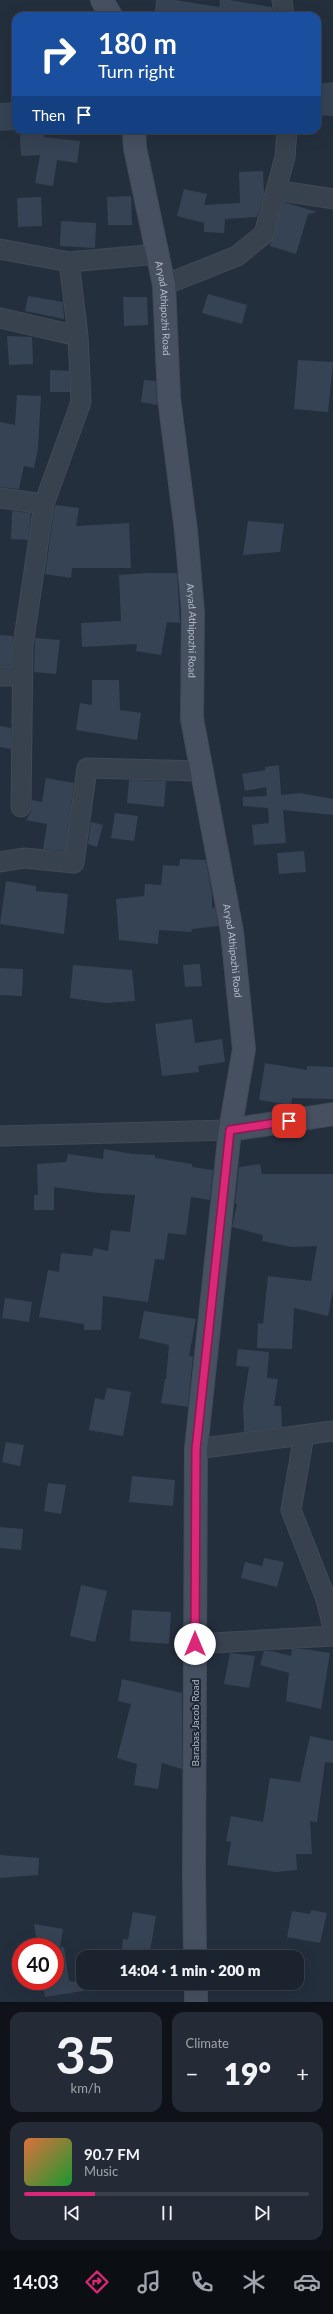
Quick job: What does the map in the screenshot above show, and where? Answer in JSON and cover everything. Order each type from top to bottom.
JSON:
[{"type":"street","points":[[102,0],[109,12]]},
{"type":"street","points":[[282,0],[284,12]]},
{"type":"street","name":"Aryad Athipozhi Road","points":[[134,134],[135,148],[164,285],[169,398],[186,531],[193,612],[192,719],[232,932],[242,1013],[244,1049],[230,1130]]},
{"type":"street","points":[[164,285],[237,256],[264,234],[284,158],[287,134]]},
{"type":"street","points":[[276,190],[333,199]]},
{"type":"street","points":[[0,249],[69,262],[158,254]]},
{"type":"street","points":[[21,807],[23,645],[44,504],[82,402],[78,336],[69,262]]},
{"type":"street","points":[[0,318],[78,336]]},
{"type":"street","points":[[0,498],[44,504]]},
{"type":"street","points":[[0,676],[22,676]]},
{"type":"street","points":[[0,862],[24,858],[74,863],[87,768],[202,771]]},
{"type":"street","points":[[0,1136],[230,1130],[333,1114]]},
{"type":"street","name":"Barabas Jacob Road","points":[[195,1950],[196,1449],[230,1130]]},
{"type":"street","points":[[196,1449],[333,1431]]},
{"type":"street","points":[[304,1435],[291,1510],[326,1599],[333,1628]]},
{"type":"street","points":[[195,1644],[333,1636]]},
{"type":"street","points":[[196,1990],[196,2002]]},
{"type":"building","points":[[156,0],[175,0],[219,7],[220,0],[229,0],[272,7],[273,12],[154,12]]},
{"type":"building","points":[[333,82],[333,116],[321,115],[321,84]]},
{"type":"building","points":[[12,102],[12,130],[0,131],[0,103]]},
{"type":"building","points":[[44,134],[44,137],[80,141],[77,163],[57,160],[53,186],[35,183],[40,155],[21,156],[20,135]]},
{"type":"building","points":[[263,171],[264,194],[257,217],[225,219],[224,233],[204,232],[204,223],[177,216],[184,189],[207,194],[204,205],[240,203],[239,172]]},
{"type":"building","points":[[131,196],[132,225],[108,225],[107,197]]},
{"type":"building","points":[[41,197],[42,226],[18,227],[17,198]]},
{"type":"building","points":[[284,202],[317,212],[308,214],[296,254],[270,246]]},
{"type":"building","points":[[61,221],[96,223],[95,248],[60,246]]},
{"type":"building","points":[[208,294],[247,305],[242,324],[202,313]]},
{"type":"building","points":[[28,296],[63,302],[64,319],[25,311]]},
{"type":"building","points":[[123,297],[147,297],[148,325],[124,326]]},
{"type":"building","points":[[7,336],[32,337],[33,364],[9,365]]},
{"type":"building","points":[[298,360],[333,362],[328,412],[294,409]]},
{"type":"building","points":[[50,370],[69,371],[70,392],[50,392]]},
{"type":"building","points":[[144,380],[156,381],[157,405],[141,402]]},
{"type":"building","points":[[17,395],[41,396],[38,448],[34,468],[24,466],[19,489],[0,487],[0,422],[15,425]]},
{"type":"building","points":[[55,505],[79,508],[76,526],[129,523],[131,568],[72,568],[71,578],[45,574]]},
{"type":"building","points":[[12,511],[31,513],[28,540],[11,539]]},
{"type":"building","points":[[248,521],[284,524],[280,552],[243,555]]},
{"type":"building","points":[[177,573],[180,623],[167,622],[161,655],[136,651],[137,644],[82,647],[81,623],[121,621],[119,575]]},
{"type":"building","points":[[0,635],[13,636],[12,665],[0,665]]},
{"type":"building","points":[[35,638],[60,640],[56,674],[34,672]]},
{"type":"building","points":[[92,680],[119,680],[120,710],[141,713],[137,740],[76,730],[80,703],[92,705]]},
{"type":"building","points":[[0,726],[11,728],[11,749],[0,747]]},
{"type":"building","points":[[279,765],[281,795],[300,793],[333,799],[333,815],[283,810],[286,843],[254,845],[252,825],[269,823],[268,808],[243,806],[243,797],[267,796],[266,787],[245,791],[242,774],[265,770],[265,767]]},
{"type":"building","points":[[46,778],[74,783],[65,851],[43,849],[47,824],[26,820],[31,812],[32,800],[42,802]]},
{"type":"building","points":[[129,780],[166,781],[164,807],[127,803]]},
{"type":"building","points":[[115,813],[138,816],[134,841],[111,838]]},
{"type":"building","points":[[91,822],[103,825],[97,847],[88,844]]},
{"type":"building","points":[[304,851],[306,872],[279,874],[277,853]]},
{"type":"building","points":[[180,859],[206,860],[212,895],[212,908],[215,907],[218,926],[192,929],[191,932],[159,930],[158,944],[119,940],[116,899],[144,896],[145,884],[161,885],[163,865],[179,866]]},
{"type":"building","points":[[6,881],[36,886],[36,891],[68,894],[64,934],[0,924]]},
{"type":"building","points":[[200,964],[202,986],[185,987],[183,965]]},
{"type":"building","points":[[73,965],[132,970],[135,1001],[105,1003],[70,998]]},
{"type":"building","points":[[0,968],[23,969],[22,996],[0,995]]},
{"type":"building","points":[[192,1019],[195,1043],[222,1039],[225,1062],[198,1066],[199,1072],[162,1076],[155,1024]]},
{"type":"building","points":[[265,1063],[307,1070],[307,1066],[333,1067],[333,1099],[292,1098],[291,1105],[259,1100]]},
{"type":"building","points":[[104,1149],[133,1154],[155,1155],[155,1158],[192,1164],[192,1167],[213,1170],[210,1200],[191,1197],[186,1235],[168,1233],[164,1260],[155,1259],[148,1302],[103,1296],[101,1330],[84,1330],[84,1324],[39,1317],[48,1270],[59,1272],[61,1253],[92,1256],[94,1248],[108,1251],[111,1230],[130,1232],[135,1195],[99,1193],[54,1187],[54,1210],[34,1210],[34,1195],[38,1195],[37,1164],[66,1162],[68,1154],[103,1159]]},
{"type":"building","points":[[260,1164],[262,1174],[333,1174],[333,1290],[328,1316],[294,1308],[292,1349],[257,1348],[258,1323],[263,1324],[268,1276],[311,1281],[317,1246],[292,1247],[262,1241],[263,1235],[232,1227],[237,1204],[235,1204],[239,1167]]},
{"type":"building","points":[[5,1298],[32,1302],[29,1322],[2,1318]]},
{"type":"building","points":[[144,1311],[196,1319],[189,1356],[193,1356],[188,1407],[161,1403],[166,1379],[169,1345],[139,1338]]},
{"type":"building","points":[[238,1349],[269,1352],[267,1378],[278,1379],[274,1406],[281,1406],[282,1427],[244,1432],[243,1406],[249,1367],[236,1366]]},
{"type":"building","points":[[107,1388],[131,1392],[123,1436],[89,1430],[95,1398],[104,1400]]},
{"type":"building","points":[[6,1442],[24,1445],[20,1466],[2,1462]]},
{"type":"building","points":[[132,1476],[175,1480],[173,1506],[129,1502]]},
{"type":"building","points":[[48,1483],[66,1485],[61,1514],[44,1511]]},
{"type":"building","points":[[0,1527],[23,1529],[21,1550],[0,1548]]},
{"type":"building","points":[[264,1558],[284,1562],[277,1587],[241,1578],[245,1562],[262,1566]]},
{"type":"building","points":[[81,1585],[107,1591],[95,1642],[70,1636]]},
{"type":"building","points":[[132,1610],[171,1612],[169,1644],[130,1641]]},
{"type":"building","points":[[292,1649],[305,1649],[330,1653],[321,1709],[286,1701],[289,1673],[260,1665],[264,1651],[272,1651],[291,1656]]},
{"type":"building","points":[[230,1653],[255,1656],[249,1688],[224,1684]]},
{"type":"building","points":[[122,1679],[182,1693],[182,1769],[162,1763],[158,1789],[134,1785],[137,1764],[117,1758],[131,1704],[118,1701]]},
{"type":"building","points":[[310,1736],[333,1741],[333,1763],[325,1762],[317,1822],[310,1821],[312,1854],[296,1854],[297,1870],[276,1872],[227,1865],[231,1842],[226,1841],[231,1816],[263,1822],[270,1778],[300,1782]]},
{"type":"building","points":[[0,1855],[39,1858],[38,1875],[0,1878]]},
{"type":"building","points":[[311,1910],[327,1913],[320,1943],[287,1937],[292,1911],[310,1914]]},
{"type":"building","points":[[133,1912],[156,1916],[150,1950],[122,1950],[123,1939],[128,1940]]},
{"type":"building","points":[[34,1924],[63,1929],[62,1938],[36,1938]]},
{"type":"building","points":[[64,1947],[69,1981],[76,1982],[76,1990],[89,1990],[45,1997],[44,1990],[64,1990]]},
{"type":"route","points":[[195,1644],[196,1449],[230,1130],[289,1121]]}]
